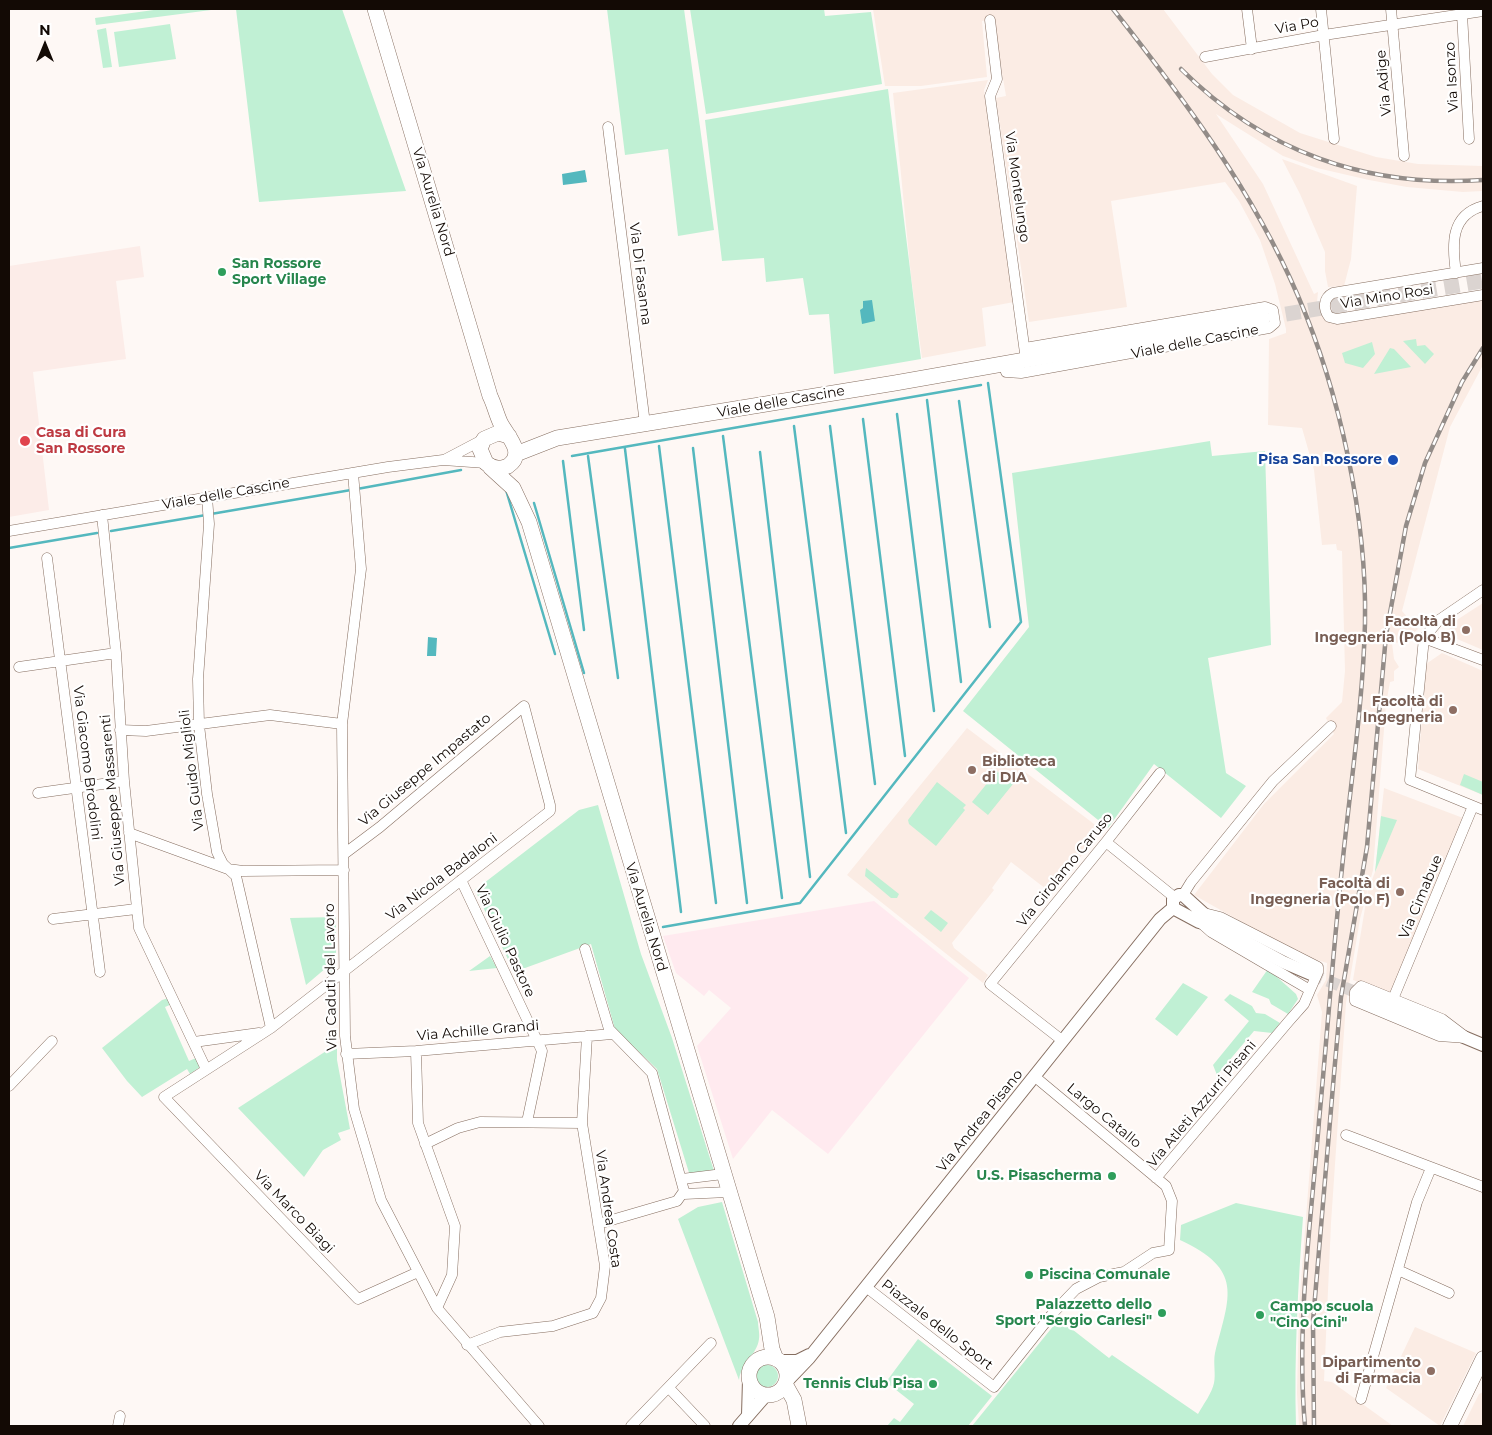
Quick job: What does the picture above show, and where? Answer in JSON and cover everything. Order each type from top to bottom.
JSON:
[{"type":"main road","name":"Via Aurelia Nord","points":[[375,9],[490,396],[498,418],[510,437]]},
{"type":"main road","name":"Viale delle Cascine","points":[[514,458],[532,446],[557,438],[1004,363],[1025,354],[1264,318]]},
{"type":"main road","name":"Via Aurelia Nord","points":[[486,437],[491,426],[490,396]]},
{"type":"main road","points":[[498,432],[510,437],[515,446],[514,458],[502,468],[488,465],[480,449],[486,437],[498,432]]},
{"type":"main road","name":"Viale delle Cascine","points":[[510,437],[557,438]]},
{"type":"main road","name":"Via Aurelia Nord","points":[[514,458],[527,505],[529,522]]},
{"type":"main road","name":"Via Aurelia Nord","points":[[488,465],[513,488],[529,522],[728,1192],[765,1313],[768,1317],[772,1348],[778,1360]]},
{"type":"main road","points":[[759,1359],[765,1313]]},
{"type":"main road","points":[[768,1356],[778,1360],[786,1369],[786,1383],[794,1400],[797,1421],[784,1401],[757,1392],[749,1380],[750,1368],[759,1359],[768,1356]]},
{"type":"main road","points":[[1450,1426],[1483,1358]]},
{"type":"main road","points":[[769,1395],[779,1392],[786,1383]]},
{"type":"street","points":[[1247,9],[1252,49]]},
{"type":"street","points":[[1321,9],[1334,139]]},
{"type":"street","name":"Via Adige","points":[[1391,9],[1404,156]]},
{"type":"street","name":"Via Po","points":[[1205,57],[1324,35],[1483,12]]},
{"type":"street","name":"Via Isonzo","points":[[1462,14],[1469,139]]},
{"type":"street","name":"Via Montelungo","points":[[990,20],[997,79],[990,96],[1025,354]]},
{"type":"street","name":"Via Di Fasanna","points":[[608,126],[645,424]]},
{"type":"street","points":[[1456,273],[1453,247],[1456,227],[1467,213],[1483,206]]},
{"type":"street","name":"Via Mino Rosi","points":[[1483,268],[1333,293],[1327,297],[1325,310],[1329,317],[1337,319],[1483,295]]},
{"type":"street","name":"Viale delle Cascine","points":[[1004,363],[1006,372],[1021,372],[1128,354],[1269,328],[1275,323],[1276,316],[1273,310],[1265,306],[1025,354]]},
{"type":"street","name":"Viale delle Cascine","points":[[443,460],[486,437]]},
{"type":"street","name":"Viale delle Cascine","points":[[9,531],[207,497],[353,477],[443,460],[488,465]]},
{"type":"street","name":"Via Caduti del Lavoro","points":[[353,477],[361,569],[342,724],[346,1054],[356,1121],[381,1200],[437,1308],[467,1346],[539,1426]]},
{"type":"street","name":"Via Guido Miglioli","points":[[207,497],[209,520],[198,679],[199,725],[206,794],[217,852],[228,869],[236,876],[268,1030]]},
{"type":"street","name":"Via Giuseppe Massarenti","points":[[102,515],[116,653],[124,781],[139,928],[206,1069]]},
{"type":"street","name":"Via Giacomo Brodolini","points":[[47,558],[100,972]]},
{"type":"street","points":[[1478,808],[1410,780],[1424,638],[1439,620],[1483,590]]},
{"type":"street","points":[[1424,638],[1483,660]]},
{"type":"street","points":[[19,667],[116,653]]},
{"type":"street","name":"Via Giuseppe Impastato","points":[[344,854],[380,827],[524,706]]},
{"type":"street","name":"Via Nicola Badaloni","points":[[164,1097],[268,1030],[551,810],[524,706]]},
{"type":"street","points":[[120,730],[146,730],[199,725],[270,715],[342,724]]},
{"type":"street","points":[[1180,903],[1187,887],[1273,781],[1330,726]]},
{"type":"street","name":"Via Girolamo Caruso","points":[[1063,1041],[990,984],[1106,842],[1160,772]]},
{"type":"street","points":[[38,793],[124,781]]},
{"type":"street","name":"Via Cimabue","points":[[1393,999],[1478,808]]},
{"type":"street","points":[[129,833],[228,869],[243,871],[344,870]]},
{"type":"street","points":[[1106,842],[1180,903],[1219,928],[1283,962],[1311,974]]},
{"type":"street","name":"Via Giulio Pastore","points":[[461,880],[538,1040],[543,1056],[527,1122]]},
{"type":"street","name":"Via Andrea Pisano","points":[[786,1383],[866,1287],[1160,919],[1180,903]]},
{"type":"street","points":[[53,919],[136,909]]},
{"type":"street","points":[[1202,917],[1211,932],[1310,990]]},
{"type":"street","name":"Via Atleti Azzurri Pisani","points":[[1010,1367],[1074,1290],[1099,1277],[1124,1272],[1153,1253],[1169,1250],[1172,1201],[1166,1186],[1156,1178],[1304,1004],[1318,972],[1318,967],[1224,919],[1202,917]]},
{"type":"street","points":[[585,949],[606,1022],[612,1034],[652,1073],[682,1178],[684,1194]]},
{"type":"street","points":[[1361,986],[1442,1019],[1467,1038],[1439,1036],[1355,1001],[1355,992],[1361,986]]},
{"type":"street","points":[[1363,995],[1483,1045]]},
{"type":"street","points":[[194,1042],[268,1030]]},
{"type":"street","name":"Via Achille Grandi","points":[[346,1054],[416,1051],[612,1034]]},
{"type":"street","name":"Via Andrea Costa","points":[[467,1346],[500,1332],[553,1326],[592,1313],[601,1298],[604,1266],[582,1123],[588,1036]]},
{"type":"street","points":[[9,1086],[52,1041]]},
{"type":"street","points":[[416,1051],[417,1117],[455,1226],[452,1275],[437,1308]]},
{"type":"street","name":"Largo Catallo","points":[[1034,1076],[1156,1178]]},
{"type":"street","name":"Via Marco Biagi","points":[[164,1097],[358,1299],[418,1272]]},
{"type":"street","points":[[425,1144],[475,1123],[582,1123]]},
{"type":"street","points":[[1346,1135],[1483,1187]]},
{"type":"street","points":[[1361,1398],[1417,1202],[1431,1168]]},
{"type":"street","points":[[682,1178],[723,1174]]},
{"type":"street","points":[[598,1224],[677,1201],[684,1194],[728,1192]]},
{"type":"street","points":[[1398,1270],[1449,1293]]},
{"type":"street","name":"Piazzale dello Sport","points":[[866,1287],[994,1387],[1010,1367]]},
{"type":"street","points":[[631,1426],[711,1344]]},
{"type":"street","points":[[778,1360],[797,1361],[811,1354]]},
{"type":"street","points":[[748,1415],[749,1380]]},
{"type":"street","points":[[669,1388],[705,1426]]},
{"type":"street","points":[[739,1426],[769,1395]]},
{"type":"shaded area","points":[[873,9],[1163,9],[1212,74],[1233,95],[1300,133],[1376,157],[1418,164],[1483,166],[1483,191],[1463,192],[1407,187],[1369,180],[1317,168],[1283,156],[1216,114],[1263,184],[1314,294],[1318,292],[1317,302],[1326,320],[1333,324],[1483,299],[1483,365],[1450,427],[1402,611],[1418,629],[1403,642],[1392,643],[1394,659],[1399,667],[1394,671],[1394,681],[1390,682],[1386,704],[1373,870],[1360,919],[1346,1003],[1331,1223],[1324,1381],[1332,1382],[1393,1426],[1299,1426],[1297,1393],[1299,1307],[1322,1012],[1317,995],[1326,980],[1327,963],[1300,955],[1299,951],[1275,941],[1194,895],[1264,804],[1334,734],[1326,718],[1342,702],[1345,671],[1342,551],[1337,550],[1336,544],[1322,545],[1314,470],[1302,428],[1268,425],[1269,339],[1286,333],[1286,329],[1275,284],[1260,240],[1239,201],[1225,182],[1111,201],[1127,307],[1029,322],[996,98],[1006,96],[993,19],[982,21],[987,77],[921,86],[885,86]]},
{"type":"shaded area","points":[[988,80],[984,90],[1014,302],[982,308],[986,346],[922,358],[911,276],[893,93]]},
{"type":"shaded area","points":[[1282,159],[1357,186],[1351,259],[1344,286],[1328,287],[1325,271],[1325,252],[1300,194]]},
{"type":"shaded area","name":"Casa di Cura San Rossore","points":[[140,246],[144,277],[116,281],[126,359],[33,372],[49,510],[9,517],[9,266]]},
{"type":"shaded area","name":"Facoltà di Ingegneria (Polo B)","points":[[1483,603],[1483,650],[1450,636],[1449,625]]},
{"type":"shaded area","name":"Facoltà di Ingegneria","points":[[1442,653],[1483,671],[1483,795],[1418,769],[1426,664]]},
{"type":"shaded area","points":[[967,728],[1102,830],[1057,886],[1052,882],[1046,889],[1011,862],[992,888],[994,890],[952,943],[954,948],[988,975],[983,983],[847,875]]},
{"type":"shaded area","name":"Facoltà di Ingegneria (Polo F)","points":[[1384,788],[1463,818],[1391,994],[1353,980],[1368,890],[1375,872]]},
{"type":"shaded area","points":[[874,901],[969,978],[828,1154],[772,1110],[733,1159],[697,1046],[731,1008],[709,990],[704,996],[676,973],[663,936]]},
{"type":"shaded area","name":"Dipartimento di Farmacia","points":[[1415,1327],[1476,1353],[1440,1426],[1386,1388]]},
{"type":"shaded area","points":[[1483,1392],[1483,1426],[1463,1426],[1479,1394]]},
{"type":"green space","points":[[161,9],[211,10],[96,25],[95,18]]},
{"type":"green space","points":[[236,9],[342,9],[406,191],[259,202]]},
{"type":"green space","points":[[607,9],[684,9],[714,230],[678,236],[668,149],[625,155]]},
{"type":"green space","points":[[690,9],[824,9],[825,16],[871,12],[882,84],[706,114]]},
{"type":"green space","points":[[170,24],[176,59],[119,67],[114,32]]},
{"type":"green space","points":[[106,28],[112,67],[103,68],[97,30]]},
{"type":"green space","points":[[888,89],[921,359],[834,374],[829,314],[809,315],[803,278],[766,282],[764,258],[722,261],[705,120]]},
{"type":"green space","points":[[1416,339],[1417,346],[1425,345],[1434,354],[1425,364],[1403,341]]},
{"type":"green space","points":[[1372,342],[1375,354],[1363,368],[1345,363],[1342,353]]},
{"type":"green space","points":[[1390,348],[1394,349],[1411,367],[1374,374]]},
{"type":"green space","points":[[1210,441],[1212,456],[1265,451],[1271,645],[1208,658],[1226,773],[1246,786],[1221,818],[1154,764],[1108,828],[963,711],[1029,627],[1012,473]]},
{"type":"green space","points":[[997,771],[1013,784],[988,815],[972,802]]},
{"type":"green space","points":[[1464,774],[1483,782],[1483,795],[1460,785]]},
{"type":"green space","points":[[937,782],[966,805],[963,808],[965,810],[936,846],[909,824],[908,820]]},
{"type":"green space","points":[[598,805],[641,954],[672,1038],[714,1171],[690,1176],[657,1069],[615,1029],[591,944],[514,972],[475,890],[579,810]]},
{"type":"green space","points":[[1381,816],[1397,820],[1375,872]]},
{"type":"green space","points":[[866,868],[899,894],[897,898],[891,898],[865,876]]},
{"type":"green space","points":[[931,910],[948,923],[941,932],[924,918]]},
{"type":"green space","points":[[336,917],[336,966],[330,974],[326,968],[306,985],[290,918]]},
{"type":"green space","points":[[490,956],[497,968],[469,971]]},
{"type":"green space","points":[[1268,969],[1296,994],[1298,999],[1288,1014],[1271,1004],[1269,999],[1252,992]]},
{"type":"green space","points":[[1183,983],[1208,997],[1177,1036],[1155,1019]]},
{"type":"green space","points":[[1230,994],[1252,1006],[1256,1013],[1265,1014],[1280,1023],[1272,1033],[1254,1031],[1217,1075],[1213,1065],[1249,1021],[1224,1000]]},
{"type":"green space","points":[[169,998],[172,1004],[165,1007],[189,1061],[196,1058],[200,1067],[190,1074],[187,1069],[142,1097],[127,1081],[102,1048],[162,1000]]},
{"type":"green space","points":[[337,1044],[337,1060],[350,1129],[338,1133],[341,1140],[323,1150],[304,1177],[238,1108]]},
{"type":"green space","points":[[722,1202],[758,1322],[758,1345],[740,1374],[739,1380],[678,1219],[698,1207]]},
{"type":"green space","name":"Campo scuola \"Cino Cini\"","points":[[1236,1203],[1303,1217],[1297,1321],[1296,1426],[972,1426],[1059,1319],[1109,1358],[1112,1355],[1198,1414],[1214,1383],[1214,1357],[1225,1315],[1227,1286],[1223,1274],[1215,1262],[1180,1240],[1181,1225]]},
{"type":"green space","name":"Tennis Club Pisa","points":[[918,1339],[992,1396],[968,1426],[887,1426],[894,1418],[900,1422],[914,1404],[886,1382]]},
{"type":"green space","points":[[767,1365],[775,1368],[778,1376],[775,1384],[767,1387],[759,1384],[756,1376],[759,1368]]},
{"type":"water","points":[[585,170],[587,182],[563,185],[562,174]]},
{"type":"water","points":[[872,300],[875,321],[862,324],[860,310],[863,308],[863,301]]},
{"type":"water","points":[[428,637],[437,638],[436,656],[427,656]]},
{"type":"waterway","points":[[663,927],[800,903],[1021,622],[988,383]]},
{"type":"waterway","points":[[572,456],[981,385]]},
{"type":"waterway","points":[[927,400],[961,682]]},
{"type":"waterway","points":[[959,401],[990,627]]},
{"type":"waterway","points":[[897,414],[934,711]]},
{"type":"waterway","points":[[863,419],[905,756]]},
{"type":"waterway","points":[[794,426],[846,833]]},
{"type":"waterway","points":[[830,426],[875,784]]},
{"type":"waterway","points":[[723,436],[782,898]]},
{"type":"waterway","points":[[659,446],[716,903]]},
{"type":"waterway","points":[[693,448],[747,903]]},
{"type":"waterway","points":[[625,449],[681,912]]},
{"type":"waterway","points":[[760,452],[810,877]]},
{"type":"waterway","points":[[588,456],[618,678]]},
{"type":"waterway","points":[[563,461],[584,630]]},
{"type":"waterway","points":[[357,489],[461,470]]},
{"type":"waterway","points":[[211,514],[351,490]]},
{"type":"waterway","points":[[506,490],[555,654]]},
{"type":"waterway","points":[[534,503],[584,673]]},
{"type":"waterway","points":[[111,531],[206,515]]},
{"type":"waterway","points":[[9,548],[97,533]]},
{"type":"tunnel","points":[[1263,318],[1483,281]]},
{"type":"tunnel","points":[[1311,974],[1363,995]]},
{"type":"railway","points":[[1113,9],[1166,77],[1215,147],[1260,220],[1280,257],[1298,296],[1326,373],[1338,414],[1356,499],[1364,583],[1364,654],[1336,931],[1303,1312],[1302,1350],[1305,1426]]},
{"type":"railway","points":[[1181,69],[1213,98],[1247,122],[1282,143],[1320,159],[1358,170],[1399,178],[1440,181],[1483,180]]},
{"type":"railway","points":[[1314,1426],[1313,1321],[1341,997],[1367,847],[1386,635],[1406,526],[1425,463],[1462,382],[1483,348]]},
{"type":"place","name":"San Rossore Sport Village","points":[[222,272]]},
{"type":"place","name":"Casa di Cura San Rossore","points":[[25,441]]},
{"type":"place","name":"Pisa San Rossore","points":[[1393,460]]},
{"type":"place","name":"Facoltà di Ingegneria (Polo B)","points":[[1466,630]]},
{"type":"place","name":"Facoltà di Ingegneria","points":[[1453,710]]},
{"type":"place","name":"Biblioteca di DIA","points":[[972,770]]},
{"type":"place","name":"Facoltà di Ingegneria (Polo F)","points":[[1400,892]]},
{"type":"place","name":"U.S. Pisascherma","points":[[1112,1176]]},
{"type":"place","name":"Piscina Comunale","points":[[1029,1275]]},
{"type":"place","name":"Palazzetto dello Sport \"Sergio Carlesi\"","points":[[1162,1313]]},
{"type":"place","name":"Campo scuola \"Cino Cini\"","points":[[1260,1315]]},
{"type":"place","name":"Dipartimento di Farmacia","points":[[1431,1371]]},
{"type":"place","name":"Tennis Club Pisa","points":[[933,1384]]}]
